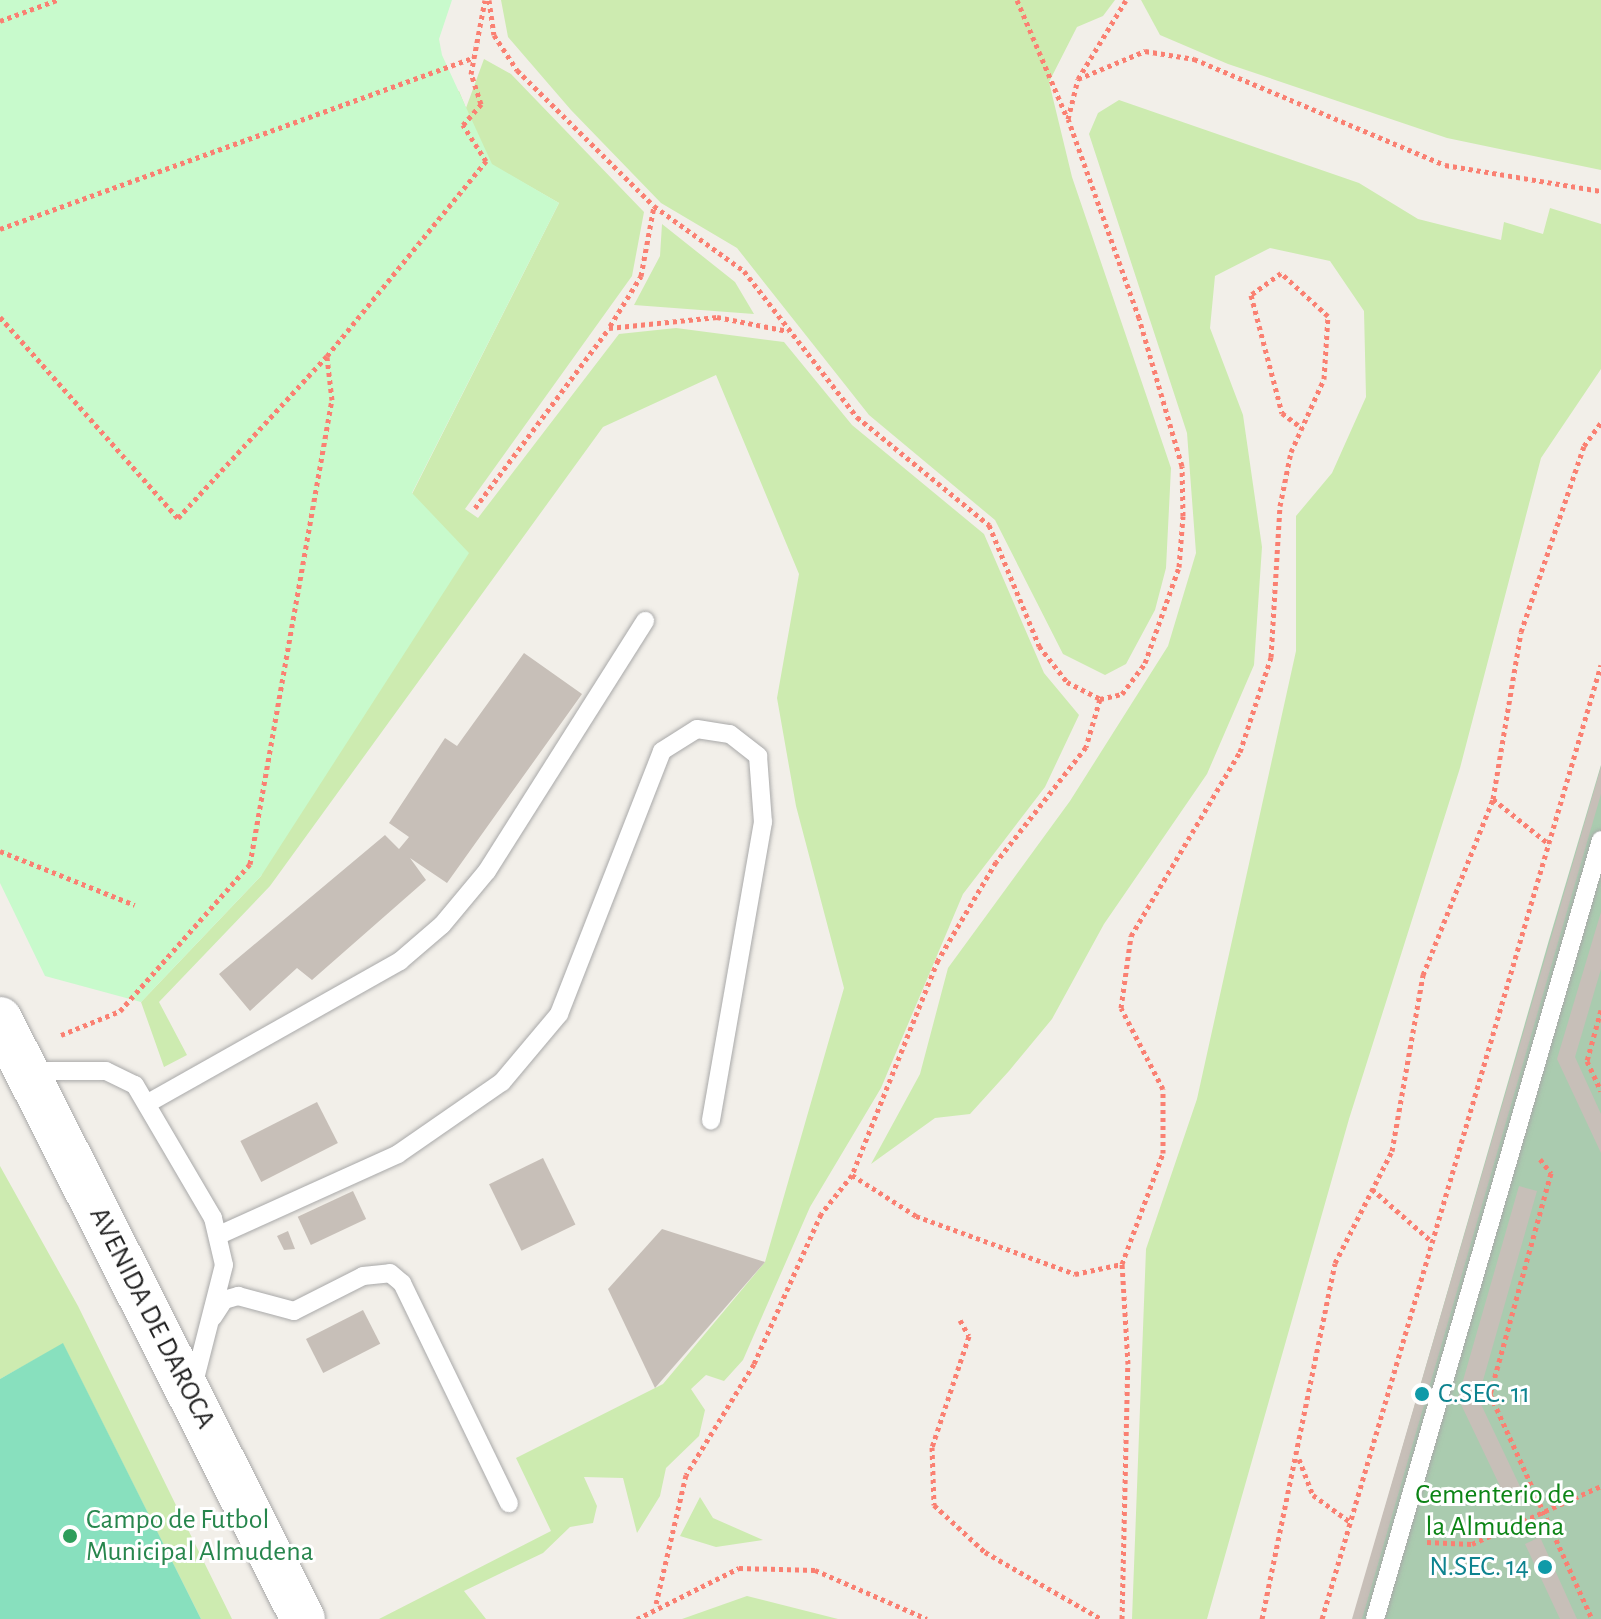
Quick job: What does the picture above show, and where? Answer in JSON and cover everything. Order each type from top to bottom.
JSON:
[{"type":"street","name":"AVENIDA DE DAROCA","points":[[0,1019],[303,1619]]},
{"type":"lane","points":[[150,1102],[400,961],[442,925],[487,871],[645,621]]},
{"type":"lane","points":[[219,1235],[398,1154],[502,1082],[559,1014],[662,751],[697,729],[730,734],[758,756],[763,822],[711,1120]]},
{"type":"lane","points":[[1375,1619],[1601,840]]},
{"type":"lane","points":[[27,1071],[106,1071],[150,1102],[219,1235],[224,1265],[192,1394]]},
{"type":"lane","points":[[213,1317],[224,1300],[238,1296],[294,1311],[363,1276],[390,1273],[402,1283],[509,1503]]},
{"type":"path","points":[[0,21],[57,0]]},
{"type":"path","points":[[0,317],[178,518],[327,356],[486,161],[463,125],[481,104],[472,58],[487,0]]},
{"type":"path","points":[[487,0],[494,35],[517,70],[654,206],[744,271],[857,417],[989,525],[1039,646],[1067,682],[1100,699],[1122,694],[1162,624],[1179,567],[1182,466],[1139,318],[1068,119],[1017,0]]},
{"type":"path","points":[[1068,119],[1078,79],[1126,0]]},
{"type":"path","points":[[1078,79],[1145,51],[1194,59],[1445,165],[1601,191]]},
{"type":"path","points":[[0,229],[472,58]]},
{"type":"path","points":[[475,508],[609,328],[641,276],[654,206]]},
{"type":"path","points":[[1122,1619],[1128,1364],[1122,1264],[1163,1153],[1163,1089],[1121,1008],[1131,936],[1244,738],[1271,657],[1280,506],[1302,428],[1324,379],[1328,316],[1281,273],[1251,295],[1282,413],[1302,428]]},
{"type":"path","points":[[609,328],[717,317],[789,331]]},
{"type":"path","points":[[61,1035],[120,1011],[250,864],[332,400],[327,356]]},
{"type":"path","points":[[1262,1619],[1298,1458],[1335,1263],[1392,1151],[1423,975],[1493,799],[1521,632],[1584,446],[1601,423]]},
{"type":"path","points":[[1322,1619],[1601,665]]},
{"type":"path","points":[[656,1604],[686,1475],[754,1364],[821,1214],[852,1175],[938,960],[996,862],[1086,747],[1100,699]]},
{"type":"path","points":[[1493,799],[1549,844]]},
{"type":"path","points":[[0,851],[135,905]]},
{"type":"path","points":[[1601,1010],[1587,1061],[1601,1091]]},
{"type":"path","points":[[1518,1132],[1551,1173],[1490,1394],[1592,1619]]},
{"type":"path","points":[[852,1175],[916,1216],[1075,1274],[1122,1264]]},
{"type":"path","points":[[1372,1189],[1431,1241]]},
{"type":"path","points":[[960,1320],[969,1336],[932,1447],[934,1505],[985,1552],[1101,1619]]},
{"type":"path","points":[[1298,1458],[1313,1495],[1350,1522]]},
{"type":"path","points":[[1398,1541],[1472,1544],[1601,1486]]},
{"type":"path","points":[[637,1619],[656,1604],[739,1568],[815,1570],[927,1619]]},
{"type":"green space","points":[[0,0],[452,0],[439,39],[442,55],[492,164],[559,203],[412,493],[469,553],[261,876],[141,1002],[45,976],[0,883]]},
{"type":"green space","points":[[501,0],[1115,0],[1103,16],[1077,27],[1049,82],[1072,177],[1171,468],[1166,568],[1155,610],[1126,664],[1105,675],[1063,654],[995,520],[869,415],[737,248],[661,203],[571,110],[508,37]]},
{"type":"green space","points":[[1141,0],[1601,0],[1601,170],[1447,138],[1228,64],[1160,35]]},
{"type":"green space","points":[[484,59],[511,74],[644,212],[632,276],[465,509],[478,518],[619,334],[676,328],[784,342],[852,425],[984,534],[1044,673],[1079,715],[1045,787],[963,894],[881,1088],[810,1207],[743,1360],[724,1381],[706,1375],[691,1389],[705,1410],[699,1436],[666,1468],[660,1496],[637,1533],[623,1478],[584,1477],[597,1506],[593,1523],[570,1527],[543,1553],[464,1591],[486,1619],[379,1619],[551,1531],[516,1458],[663,1384],[765,1262],[844,988],[796,806],[777,698],[799,574],[716,375],[603,427],[270,886],[159,1002],[187,1055],[164,1067],[141,1002],[261,876],[412,494],[559,203],[492,165],[0,242],[459,91],[466,108]]},
{"type":"green space","points":[[1119,100],[1359,183],[1418,219],[1501,240],[1504,222],[1543,234],[1550,208],[1601,224],[1601,369],[1541,458],[1460,768],[1349,1119],[1207,1619],[1132,1619],[1146,1249],[1197,1099],[1296,651],[1296,516],[1332,473],[1366,397],[1364,311],[1330,261],[1270,248],[1215,276],[1210,328],[1243,415],[1262,547],[1254,665],[1207,774],[1104,924],[1052,1019],[1009,1071],[970,1114],[935,1118],[871,1164],[920,1074],[948,968],[1070,801],[1168,646],[1196,553],[1187,433],[1089,134],[1098,113]]},
{"type":"green space","points":[[662,224],[735,282],[754,314],[634,305],[660,256]]},
{"type":"green space","name":"Cementerio de la Almudena","points":[[1601,765],[1601,1619],[1353,1619],[1549,940]]},
{"type":"green space","points":[[0,1166],[78,1306],[232,1619],[201,1619],[63,1344],[0,1379]]},
{"type":"green space","name":"Campo de Futbol Municipal Almudena","points":[[63,1343],[201,1619],[0,1619],[0,1379]]},
{"type":"green space","points":[[700,1497],[713,1518],[763,1540],[716,1547],[680,1536]]},
{"type":"green space","points":[[747,1596],[838,1619],[682,1619]]},
{"type":"building","points":[[524,653],[582,694],[447,883],[410,858],[426,880],[312,980],[297,968],[250,1011],[219,974],[385,835],[399,849],[409,837],[389,823],[445,738],[457,746]]},
{"type":"building","name":"C.SEC. 11","points":[[1601,767],[1601,794],[1362,1619],[1352,1619]]},
{"type":"building","points":[[1601,912],[1601,969],[1575,1057],[1601,1114],[1601,1153],[1557,1059]]},
{"type":"building","points":[[317,1102],[338,1143],[261,1182],[240,1141]]},
{"type":"building","points":[[543,1158],[575,1225],[522,1251],[489,1184]]},
{"type":"building","points":[[1519,1186],[1537,1191],[1478,1398],[1525,1497],[1509,1505],[1458,1398]]},
{"type":"building","points":[[353,1191],[366,1219],[311,1245],[298,1217]]},
{"type":"building","points":[[662,1229],[765,1262],[655,1388],[608,1289]]},
{"type":"building","points":[[288,1231],[295,1249],[284,1250],[277,1236]]},
{"type":"building","points":[[363,1310],[380,1344],[323,1373],[306,1339]]},
{"type":"building","name":"N.SEC. 14","points":[[1540,1537],[1577,1619],[1560,1619],[1525,1544]]},
{"type":"place","name":"C.SEC. 11","points":[[1422,1394]]},
{"type":"place","name":"Campo de Futbol Municipal Almudena","points":[[70,1536]]},
{"type":"place","name":"N.SEC. 14","points":[[1545,1567]]}]
